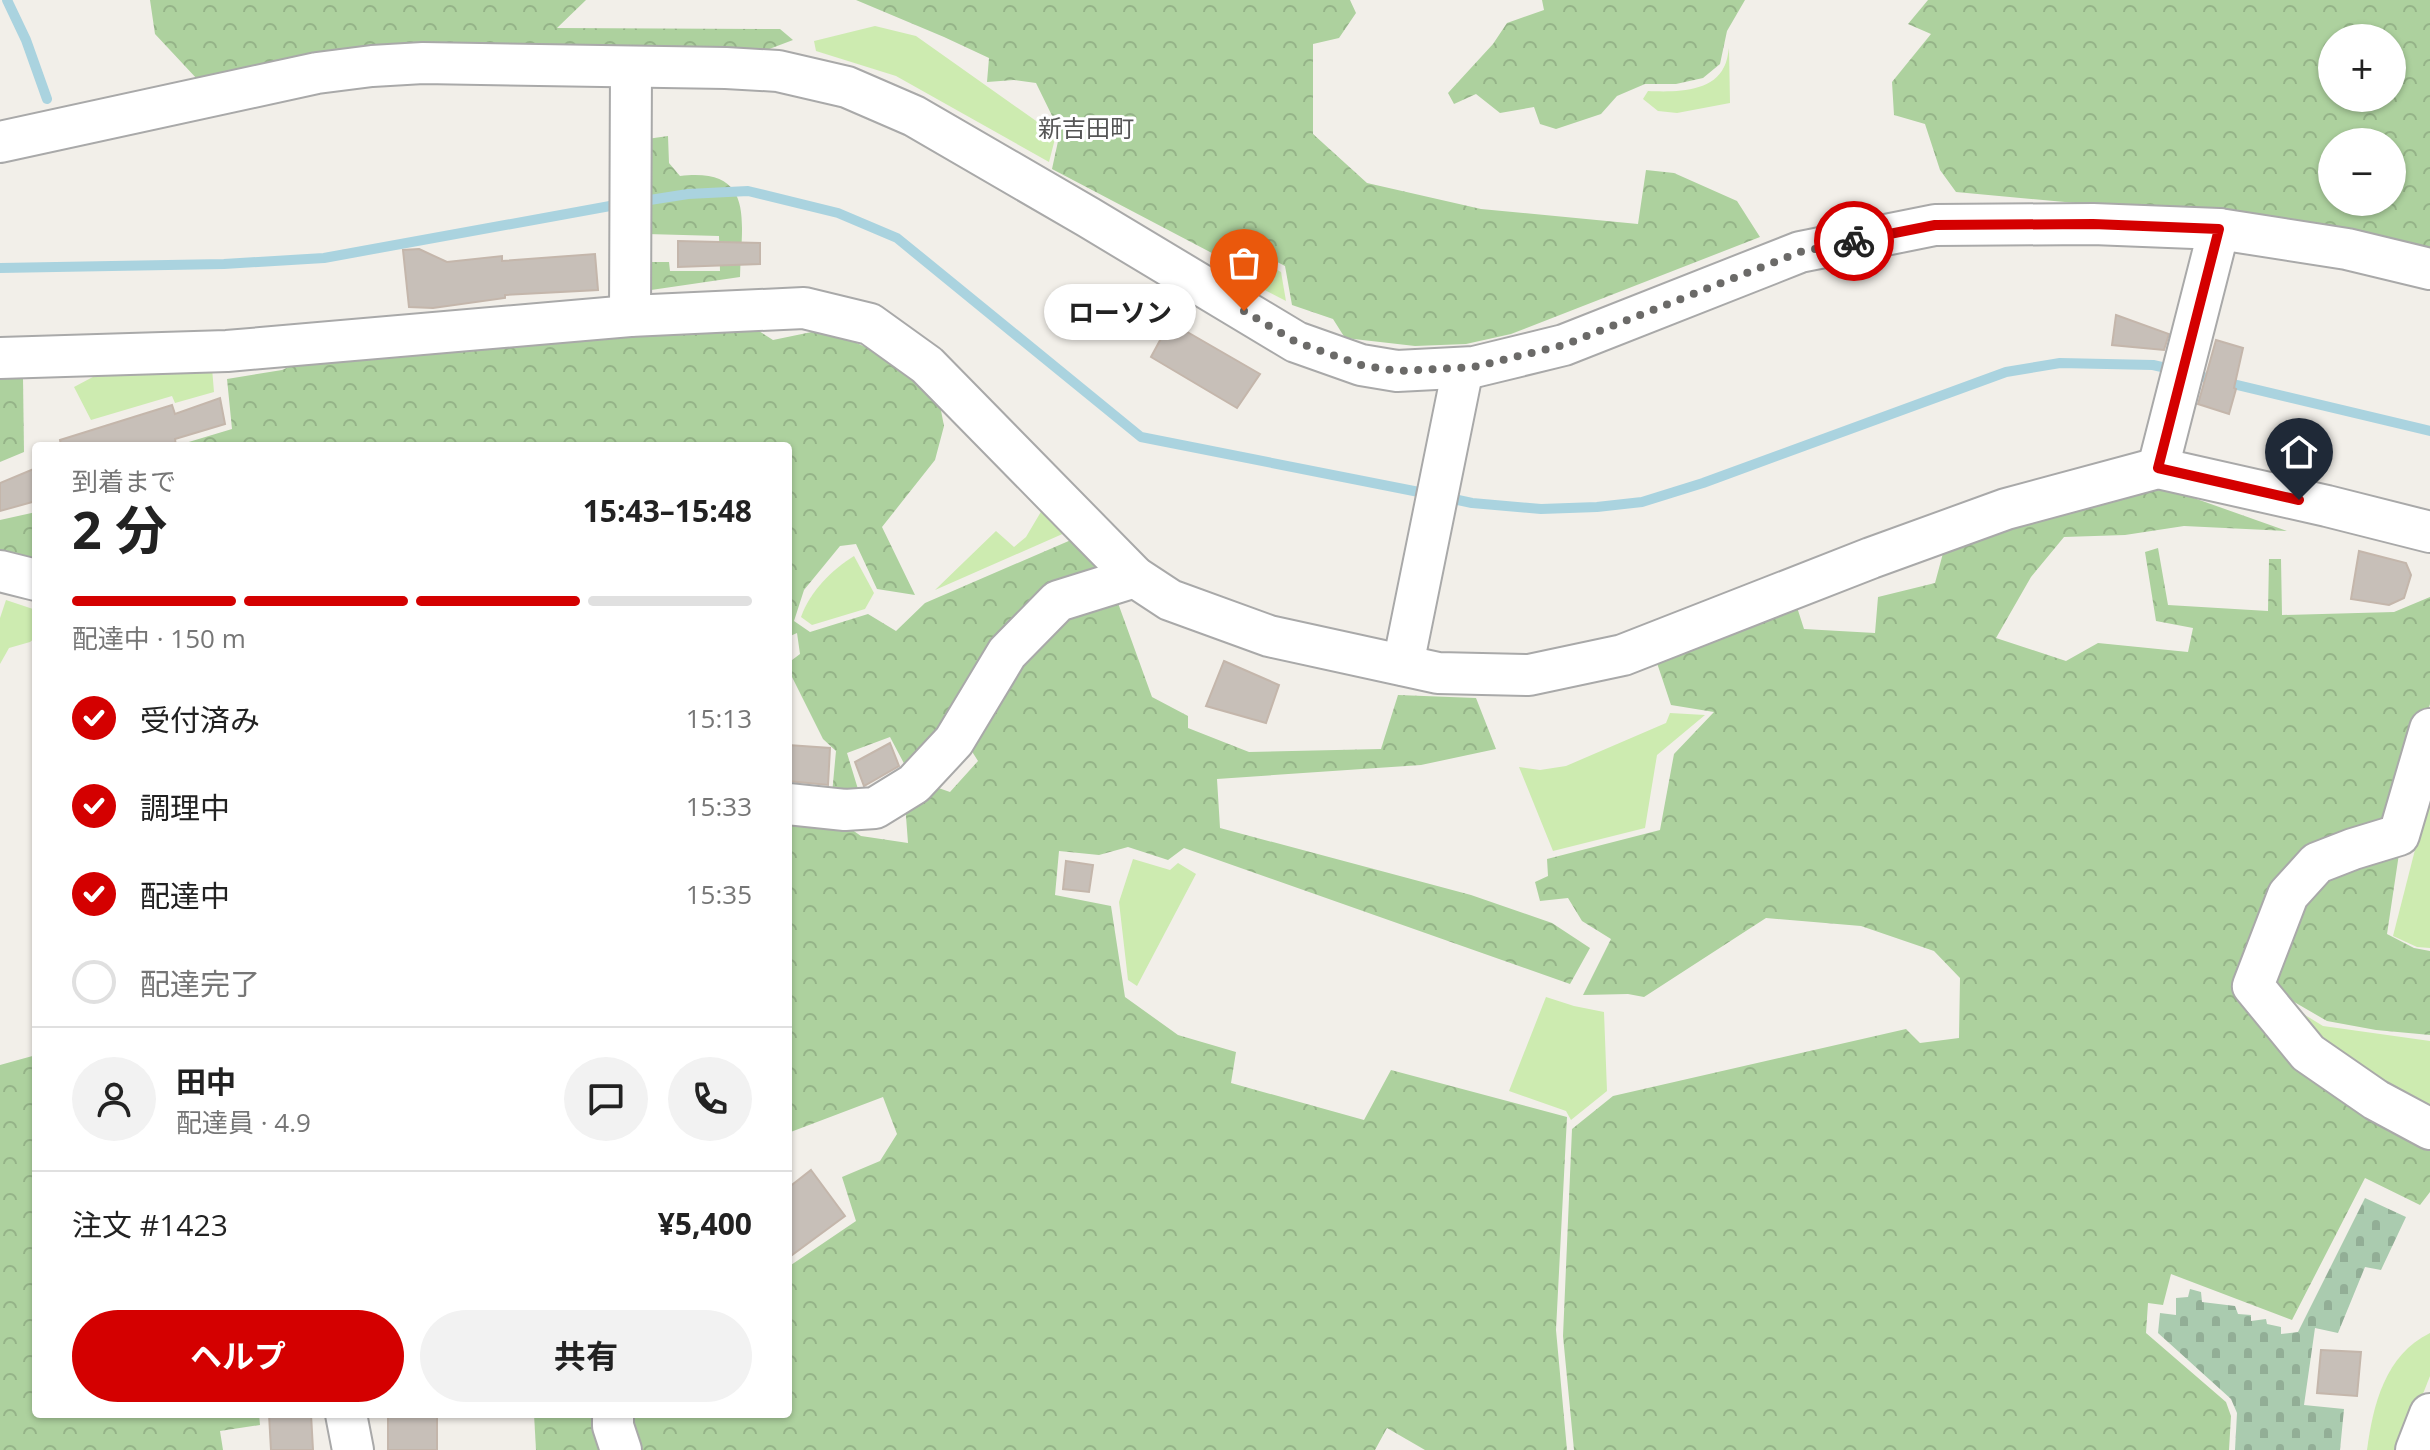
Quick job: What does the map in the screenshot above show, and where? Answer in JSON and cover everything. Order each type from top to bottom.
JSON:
[{"type":"street","points":[[0,142],[317,73],[372,66],[423,63],[778,71],[847,87],[914,116],[1296,342],[1361,365],[1397,371],[1474,367],[1564,345],[1800,252],[1935,225],[2093,224],[2219,229],[2347,249],[2430,269]]},
{"type":"street","points":[[630,316],[631,67]]},
{"type":"street","points":[[2158,468],[2219,229]]},
{"type":"street","points":[[0,358],[227,351],[630,316],[804,308],[870,324],[927,365],[1135,577],[1170,600],[1269,636],[1438,673],[1529,675],[1623,655],[2006,509],[2158,468],[2430,532]]},
{"type":"street","points":[[1403,665],[1463,368]]},
{"type":"street","points":[[0,571],[32,579]]},
{"type":"street","points":[[792,805],[845,810],[875,808],[914,784],[954,741],[1007,653],[1058,601],[1135,577]]},
{"type":"street","points":[[2430,729],[2399,835],[2317,863],[2288,895],[2253,986],[2308,1053],[2376,1100],[2430,1129]]},
{"type":"street","points":[[2416,1450],[2430,1414]]},
{"type":"street","points":[[347,1418],[353,1450]]},
{"type":"street","points":[[613,1418],[621,1450]]},
{"type":"green space","points":[[150,0],[586,0],[557,28],[780,29],[793,40],[759,53],[198,80],[155,34]]},
{"type":"green space","points":[[856,0],[1350,0],[1356,13],[1339,38],[1313,44],[1313,134],[1367,183],[1481,209],[1638,224],[1646,170],[1674,173],[1737,201],[1760,237],[1511,334],[1466,344],[1415,346],[1345,338],[1333,319],[1292,305],[1285,266],[1248,247],[1229,262],[1052,169],[1060,132],[1036,83],[1014,80],[987,82],[989,58]]},
{"type":"green space","points":[[1542,0],[1745,0],[1727,31],[1720,64],[1703,78],[1676,84],[1645,84],[1617,96],[1601,114],[1556,129],[1540,124],[1534,107],[1500,113],[1476,94],[1454,104],[1448,93],[1493,44],[1507,23],[1544,10]]},
{"type":"green space","points":[[1928,0],[2430,0],[2430,247],[2218,216],[1956,192],[1940,170],[1925,124],[1894,115],[1892,82],[1931,34],[1908,24]]},
{"type":"green space","points":[[875,26],[916,36],[1056,135],[1049,162],[896,76],[816,51],[814,41]]},
{"type":"green space","points":[[1729,48],[1730,103],[1677,113],[1658,111],[1643,99],[1648,91],[1690,89],[1710,82],[1724,67]]},
{"type":"green space","points":[[668,136],[669,163],[680,176],[722,180],[733,190],[742,219],[740,277],[651,290],[643,281],[642,262],[669,262],[670,271],[720,271],[719,236],[647,234],[640,140]]},
{"type":"green space","points":[[1248,255],[1281,272],[1286,301],[1233,274]]},
{"type":"green space","points":[[748,324],[773,340],[826,329],[883,355],[938,395],[944,426],[935,460],[882,527],[915,595],[877,589],[856,544],[840,546],[804,590],[794,621],[810,632],[868,614],[896,631],[925,603],[1071,540],[1101,561],[1106,576],[908,771],[890,737],[847,753],[861,799],[832,794],[836,751],[823,739],[792,677],[792,660],[800,654],[797,633],[792,635],[792,442],[189,442],[232,429],[227,379],[282,370],[300,362]]},
{"type":"green space","points":[[212,368],[214,392],[175,403],[172,396],[91,420],[74,387],[106,370]]},
{"type":"green space","points":[[23,378],[24,452],[0,462],[0,379]]},
{"type":"green space","points":[[2143,480],[2287,531],[2184,526],[2125,535],[2064,537],[2031,577],[1996,638],[2066,661],[2098,643],[2188,652],[2193,628],[2156,621],[2145,552],[2158,548],[2168,605],[2268,611],[2269,559],[2281,559],[2282,615],[2394,612],[2430,597],[2430,704],[2394,827],[2315,855],[2245,987],[2430,1140],[2430,1192],[2420,1205],[2365,1178],[2292,1320],[2171,1274],[2163,1305],[2148,1303],[2146,1333],[2226,1402],[2231,1416],[2229,1450],[1574,1450],[1563,1336],[1572,1129],[1613,1096],[1906,1029],[1920,1043],[1959,1038],[1960,978],[1934,951],[1861,926],[1766,918],[1644,997],[1628,994],[1583,995],[1611,939],[1582,921],[1568,898],[1540,901],[1535,882],[1548,876],[1547,859],[1660,830],[1674,754],[1714,712],[1671,705],[1655,657],[1795,601],[1804,629],[1875,633],[1878,597],[1935,583],[1946,542]]},
{"type":"green space","points":[[1042,510],[1067,532],[935,590],[996,531],[1014,547],[1026,537]]},
{"type":"green space","points":[[32,513],[32,598],[6,585],[0,576],[0,520]]},
{"type":"green space","points":[[854,556],[874,593],[865,609],[812,625],[801,617],[810,598],[823,582]]},
{"type":"green space","points":[[1114,592],[1152,697],[1188,716],[1188,728],[1249,752],[1381,749],[1398,695],[1476,698],[1496,749],[1421,765],[1217,779],[1220,828],[1471,895],[1552,923],[1590,948],[1570,984],[1184,848],[1168,860],[1128,847],[1099,855],[1059,851],[1055,895],[1111,906],[1125,997],[1178,1035],[1236,1052],[1231,1083],[1364,1120],[1391,1070],[1567,1117],[1556,1330],[1567,1450],[1425,1450],[1387,1428],[1375,1450],[633,1450],[623,1418],[792,1418],[792,1264],[856,1221],[842,1177],[880,1161],[897,1134],[883,1097],[792,1131],[792,811],[832,816],[861,836],[908,843],[905,803],[927,784],[950,792],[978,761],[966,742],[1064,608]]},
{"type":"green space","points":[[6,600],[32,609],[32,640],[9,648],[0,664],[0,618]]},
{"type":"green space","points":[[1670,713],[1705,715],[1657,755],[1645,828],[1553,851],[1519,767],[1540,770],[1566,766],[1666,723]]},
{"type":"green space","points":[[2430,791],[2430,948],[2417,947],[2393,936]]},
{"type":"green space","points":[[2400,847],[2387,934],[2414,948],[2430,951],[2430,1035],[2327,1021],[2263,984],[2323,869]]},
{"type":"green space","points":[[1133,859],[1170,870],[1178,863],[1196,874],[1137,986],[1128,980],[1119,902]]},
{"type":"green space","points":[[2269,993],[2323,1026],[2430,1041],[2430,1105],[2349,1065]]},
{"type":"green space","points":[[1546,997],[1604,1012],[1607,1091],[1571,1120],[1566,1111],[1509,1091]]},
{"type":"green space","points":[[32,1056],[32,1418],[259,1418],[260,1425],[220,1431],[223,1450],[0,1450],[0,1065]]},
{"type":"green space","points":[[2365,1198],[2406,1217],[2381,1270],[2365,1267],[2338,1333],[2315,1328],[2304,1405],[2344,1409],[2340,1450],[2235,1450],[2237,1413],[2231,1399],[2158,1333],[2160,1313],[2176,1315],[2176,1298],[2188,1297],[2190,1289],[2201,1292],[2202,1302],[2235,1306],[2238,1314],[2251,1315],[2251,1321],[2266,1319],[2267,1324],[2281,1327],[2281,1334],[2298,1332]]},
{"type":"green space","points":[[2430,1333],[2430,1376],[2401,1450],[2367,1450],[2378,1399],[2392,1368],[2415,1342]]},
{"type":"green space","points":[[534,1418],[601,1418],[608,1450],[536,1450]]},
{"type":"building","points":[[678,241],[760,243],[760,264],[678,267]]},
{"type":"building","points":[[419,249],[447,262],[502,256],[502,261],[595,254],[598,290],[505,295],[505,298],[433,308],[409,307],[403,250]]},
{"type":"building","points":[[2116,315],[2169,334],[2164,350],[2112,345]]},
{"type":"building","points":[[1170,322],[1260,374],[1237,408],[1151,357]]},
{"type":"building","points":[[2216,340],[2243,348],[2229,414],[2198,404]]},
{"type":"building","points":[[220,398],[225,424],[175,439],[175,442],[60,442],[172,405],[175,414]]},
{"type":"building","points":[[32,470],[32,502],[0,511],[0,483]]},
{"type":"building","points":[[2359,551],[2406,563],[2411,575],[2404,598],[2389,605],[2351,599]]},
{"type":"building","points":[[1224,661],[1279,685],[1266,723],[1206,706]]},
{"type":"building","points":[[890,743],[899,766],[864,786],[855,762]]},
{"type":"building","points":[[792,745],[830,748],[828,785],[792,781]]},
{"type":"building","points":[[1066,861],[1093,865],[1089,892],[1063,889]]},
{"type":"building","points":[[811,1170],[845,1216],[792,1255],[792,1185]]},
{"type":"building","points":[[2321,1350],[2361,1352],[2357,1396],[2317,1393]]},
{"type":"building","points":[[269,1418],[311,1418],[313,1450],[271,1450]]},
{"type":"building","points":[[388,1418],[437,1418],[437,1450],[388,1450]]},
{"type":"waterway","points":[[7,0],[26,40],[47,99]]},
{"type":"waterway","points":[[637,202],[688,194],[748,191],[838,213],[897,238],[1141,437],[1429,494]]},
{"type":"waterway","points":[[0,268],[224,264],[324,258],[621,204]]},
{"type":"waterway","points":[[1444,497],[1472,503],[1541,509],[1642,502],[1703,483],[2006,372],[2060,363],[2153,365],[2175,370]]},
{"type":"waterway","points":[[2191,374],[2430,431]]},
{"type":"way so far","points":[[1244,311],[1296,342],[1361,365],[1397,371],[1474,367],[1564,345],[1800,252],[1854,241]]},
{"type":"place","name":"ローソン","points":[[1244,311]]},
{"type":"district","name":"新吉田町","points":[[1086,127]]},
{"type":"route","points":[[1854,241],[1935,225],[2093,224],[2219,229],[2158,468],[2299,500]]}]
